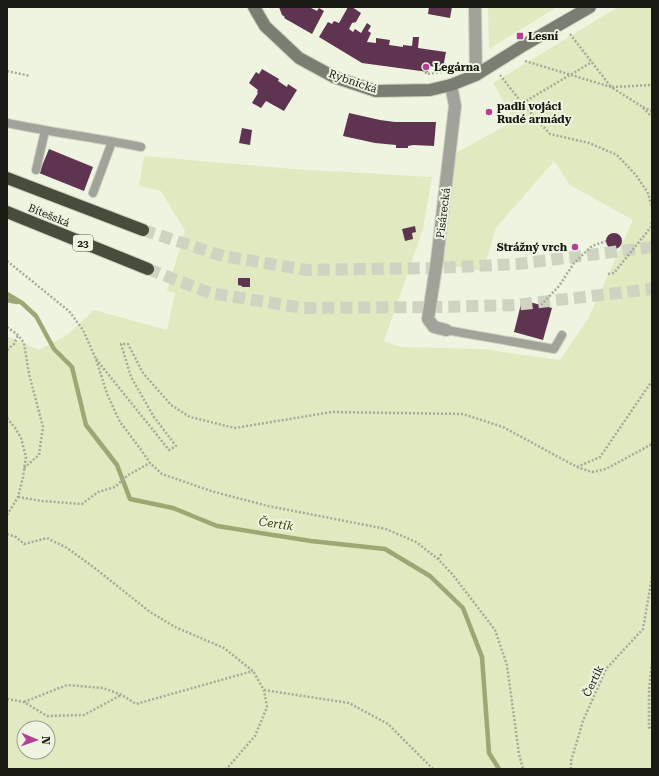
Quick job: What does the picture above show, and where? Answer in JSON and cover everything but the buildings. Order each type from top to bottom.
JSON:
[{"type":"highway","name":"Bítešská","points":[[11,180],[143,230]]},
{"type":"highway","name":"Bítešská","points":[[7,212],[148,269]]},
{"type":"street","name":"Rybnická","points":[[254,7],[265,26],[298,58],[334,77],[376,91],[430,90],[451,85],[476,75]]},
{"type":"street","points":[[476,8],[476,75],[590,7]]},
{"type":"street","name":"Pisárecká","points":[[446,330],[434,327],[428,319],[437,260],[455,106],[451,85]]},
{"type":"lane","points":[[7,123],[141,147]]},
{"type":"lane","points":[[36,170],[45,131]]},
{"type":"lane","points":[[93,193],[112,142]]},
{"type":"lane","points":[[446,330],[554,349],[562,335]]},
{"type":"path","points":[[570,34],[611,87]]},
{"type":"path","points":[[526,62],[611,87],[641,106],[652,111]]},
{"type":"path","points":[[508,112],[592,62]]},
{"type":"path","points":[[492,66],[550,134],[590,143],[617,155],[636,175],[648,193],[652,207]]},
{"type":"path","points":[[7,71],[30,76]]},
{"type":"path","points":[[426,72],[426,74],[444,72],[444,74],[434,77]]},
{"type":"path","points":[[611,87],[652,85]]},
{"type":"path","points":[[641,106],[652,118]]},
{"type":"path","points":[[608,274],[614,273],[651,227],[652,222]]},
{"type":"path","points":[[541,306],[574,264],[592,246],[606,241]]},
{"type":"path","points":[[7,260],[69,311],[83,330],[96,359],[107,394],[120,422],[150,463],[162,474],[211,491],[268,506],[386,529],[416,542],[438,559],[453,575],[495,630],[507,665],[519,754],[523,769]]},
{"type":"path","points":[[7,328],[18,335],[24,343],[29,374],[43,427],[39,455],[24,468]]},
{"type":"path","points":[[7,350],[14,344],[18,335]]},
{"type":"path","points":[[96,359],[169,450],[176,446],[154,417],[131,377],[121,344],[128,344],[143,373],[171,405],[190,417],[235,428],[332,412],[463,414],[503,427],[577,467],[592,472],[606,469],[652,444]]},
{"type":"path","points":[[577,467],[600,457],[652,381]]},
{"type":"path","points":[[7,418],[22,438],[26,457],[18,496],[7,515]]},
{"type":"path","points":[[18,496],[42,501],[82,504],[98,492],[115,487],[128,475],[150,463]]},
{"type":"path","points":[[7,534],[16,537],[24,544],[47,538],[67,548],[150,612],[175,627],[224,648],[253,671],[264,690],[267,707],[255,736],[226,769]]},
{"type":"path","points":[[438,559],[442,553]]},
{"type":"path","name":"Čertík","points":[[571,769],[571,761],[583,721],[606,669],[643,628],[652,577]]},
{"type":"path","points":[[652,663],[649,689],[649,729],[652,727]]},
{"type":"path","points":[[24,702],[67,685],[103,688],[122,695],[136,704],[253,671]]},
{"type":"path","points":[[264,690],[349,703],[388,724],[433,769]]},
{"type":"path","points":[[7,699],[24,702],[47,716],[84,715],[122,695]]},
{"type":"green space","points":[[488,7],[557,7],[489,49]]},
{"type":"green space","points":[[618,7],[652,7],[652,769],[7,769],[7,336],[39,350],[67,335],[94,310],[167,330],[175,293],[167,291],[185,231],[161,191],[139,186],[144,156],[293,169],[432,177],[423,229],[384,341],[401,347],[482,349],[560,360],[588,319],[633,220],[570,185],[554,161],[496,228],[483,271],[441,264],[456,153],[514,121],[493,83]]},
{"type":"waterway","name":"Čertík","points":[[7,294],[22,303],[36,316],[54,349],[72,367],[86,425],[117,465],[130,499],[173,508],[217,526],[311,541],[385,549],[430,576],[463,608],[482,657],[489,753],[499,769]]},
{"type":"waterway","name":"Čertík","points":[[7,300],[17,302]]},
{"type":"tunnel","points":[[143,230],[223,256],[307,270],[436,268],[518,264],[652,247]]},
{"type":"tunnel","points":[[148,269],[210,293],[304,308],[515,305],[652,289]]},
{"type":"place","name":"Lesní","points":[[520,36]]},
{"type":"place","name":"Legárna","points":[[426,67]]},
{"type":"place","name":"padlí vojáci Rudé armády","points":[[489,112]]},
{"type":"place","name":"Strážný vrch","points":[[575,247]]}]
